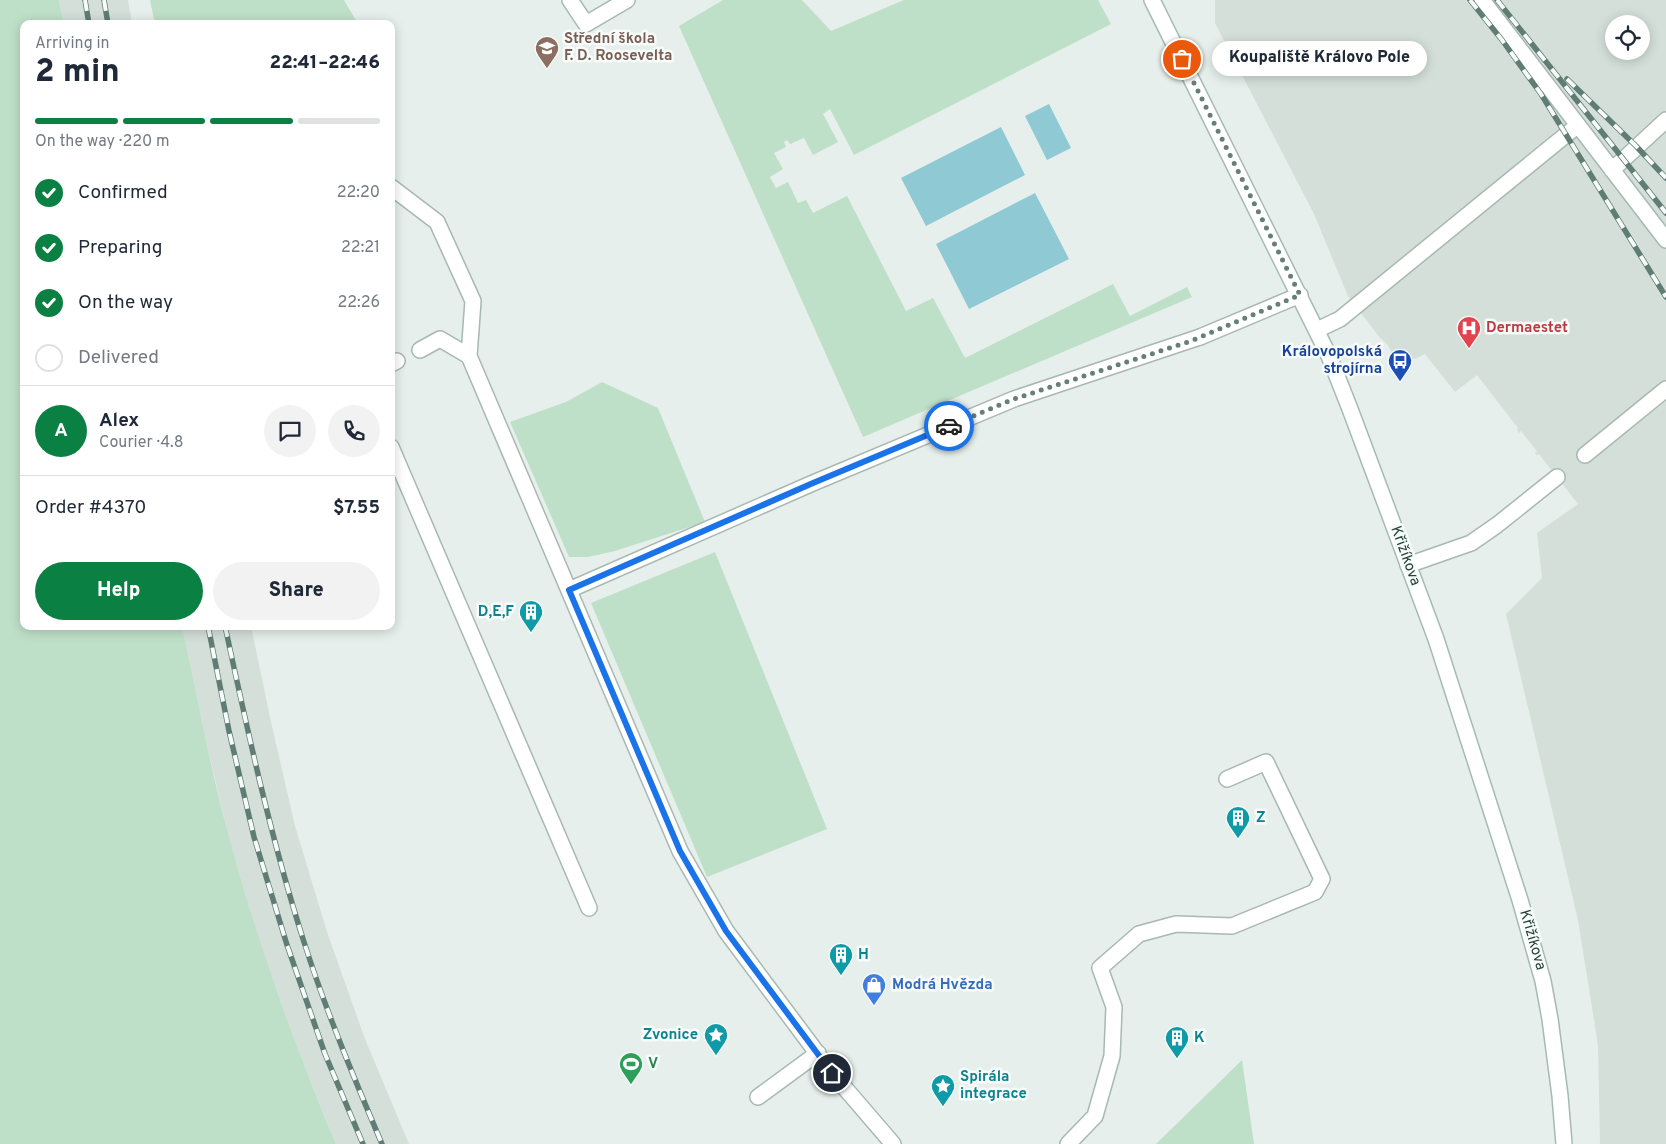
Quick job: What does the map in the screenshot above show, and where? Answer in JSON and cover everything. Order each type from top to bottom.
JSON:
[{"type":"street","points":[[570,0],[586,24],[627,0]]},
{"type":"street","name":"Křižíkova","points":[[1152,0],[1316,330],[1347,400],[1436,639],[1494,815],[1543,981],[1555,1053],[1564,1144]]},
{"type":"street","points":[[1482,0],[1666,240]]},
{"type":"street","points":[[1612,170],[1666,120]]},
{"type":"street","points":[[1316,330],[1340,319],[1578,125]]},
{"type":"street","points":[[395,190],[437,222],[473,301],[469,356],[680,851],[726,931],[832,1073],[893,1144]]},
{"type":"street","points":[[569,590],[813,483],[1014,399],[1200,338],[1300,295]]},
{"type":"street","points":[[420,350],[440,339],[469,356]]},
{"type":"street","points":[[1585,455],[1666,389]]},
{"type":"street","points":[[395,456],[589,908]]},
{"type":"street","points":[[1408,565],[1471,543],[1497,525],[1557,477]]},
{"type":"street","points":[[1068,1144],[1095,1116],[1112,1056],[1114,1007],[1100,968],[1139,934],[1176,924],[1232,926],[1315,892],[1322,879],[1266,762],[1227,779]]},
{"type":"street","points":[[758,1097],[818,1053]]},
{"type":"shaded area","points":[[59,0],[128,0],[131,20],[63,20]]},
{"type":"shaded area","name":"Královopolská strojírna","points":[[1215,0],[1666,0],[1666,1144],[1600,1144],[1598,1045],[1578,920],[1506,614],[1542,578],[1537,533],[1578,504],[1539,454],[1535,453],[1537,451],[1521,431],[1519,433],[1518,428],[1477,375],[1455,392],[1425,354],[1406,360],[1393,354],[1348,296],[1314,214],[1215,23]]},
{"type":"shaded area","points":[[183,630],[252,630],[295,826],[327,932],[365,1039],[409,1144],[336,1144],[303,1063],[263,953],[230,843]]},
{"type":"green space","points":[[0,0],[59,0],[63,20],[20,20],[20,630],[183,630],[217,790],[253,921],[306,1070],[336,1144],[0,1144]]},
{"type":"green space","points":[[150,0],[344,0],[356,20],[154,20]]},
{"type":"green space","points":[[723,0],[802,0],[831,31],[904,0],[1098,0],[1111,24],[854,155],[830,109],[823,114],[838,142],[813,155],[804,138],[790,144],[787,140],[784,142],[786,147],[774,153],[783,169],[770,177],[776,188],[788,182],[798,203],[806,200],[813,213],[847,196],[906,311],[933,298],[965,358],[1113,284],[1130,316],[1187,287],[1192,297],[863,437],[679,26]]},
{"type":"green space","points":[[602,382],[658,408],[705,522],[615,551],[588,557],[569,557],[510,422],[566,402]]},
{"type":"green space","points":[[715,552],[827,829],[707,877],[591,603]]},
{"type":"green space","points":[[1242,1060],[1254,1144],[1156,1144]]},
{"type":"water","points":[[1049,104],[1071,148],[1047,160],[1025,116]]},
{"type":"water","points":[[1001,127],[1025,175],[926,226],[901,178]]},
{"type":"water","points":[[1035,193],[1069,259],[969,309],[936,244]]},
{"type":"railway","points":[[85,0],[88,20]]},
{"type":"railway","points":[[104,0],[107,20]]},
{"type":"railway","points":[[1470,0],[1541,94],[1666,297]]},
{"type":"railway","points":[[1497,0],[1666,213]]},
{"type":"railway","points":[[1567,79],[1666,178]]},
{"type":"railway","points":[[209,630],[229,731],[254,837],[287,945],[325,1054],[363,1144]]},
{"type":"railway","points":[[226,630],[261,786],[292,903],[331,1019],[382,1144]]},
{"type":"way so far","points":[[949,426],[1014,399],[1191,341],[1300,295],[1182,59]]},
{"type":"place","name":"Koupaliště Královo Pole","points":[[1182,59]]},
{"type":"place","name":"Střední škola F. D. Roosevelta","points":[[547,69]]},
{"type":"place","name":"Dermaestet","points":[[1469,349]]},
{"type":"place","name":"Královopolská strojírna","points":[[1400,382]]},
{"type":"place","name":"D,E,F","points":[[531,633]]},
{"type":"place","name":"Z","points":[[1238,839]]},
{"type":"place","name":"H","points":[[841,976]]},
{"type":"place","name":"Modrá Hvězda","points":[[874,1006]]},
{"type":"place","name":"Zvonice","points":[[716,1056]]},
{"type":"place","name":"K","points":[[1177,1059]]},
{"type":"place","name":"V","points":[[631,1085]]},
{"type":"place","name":"Spirála integrace","points":[[943,1107]]},
{"type":"route","points":[[832,1073],[726,931],[680,851],[569,590],[813,483],[949,426]]}]
